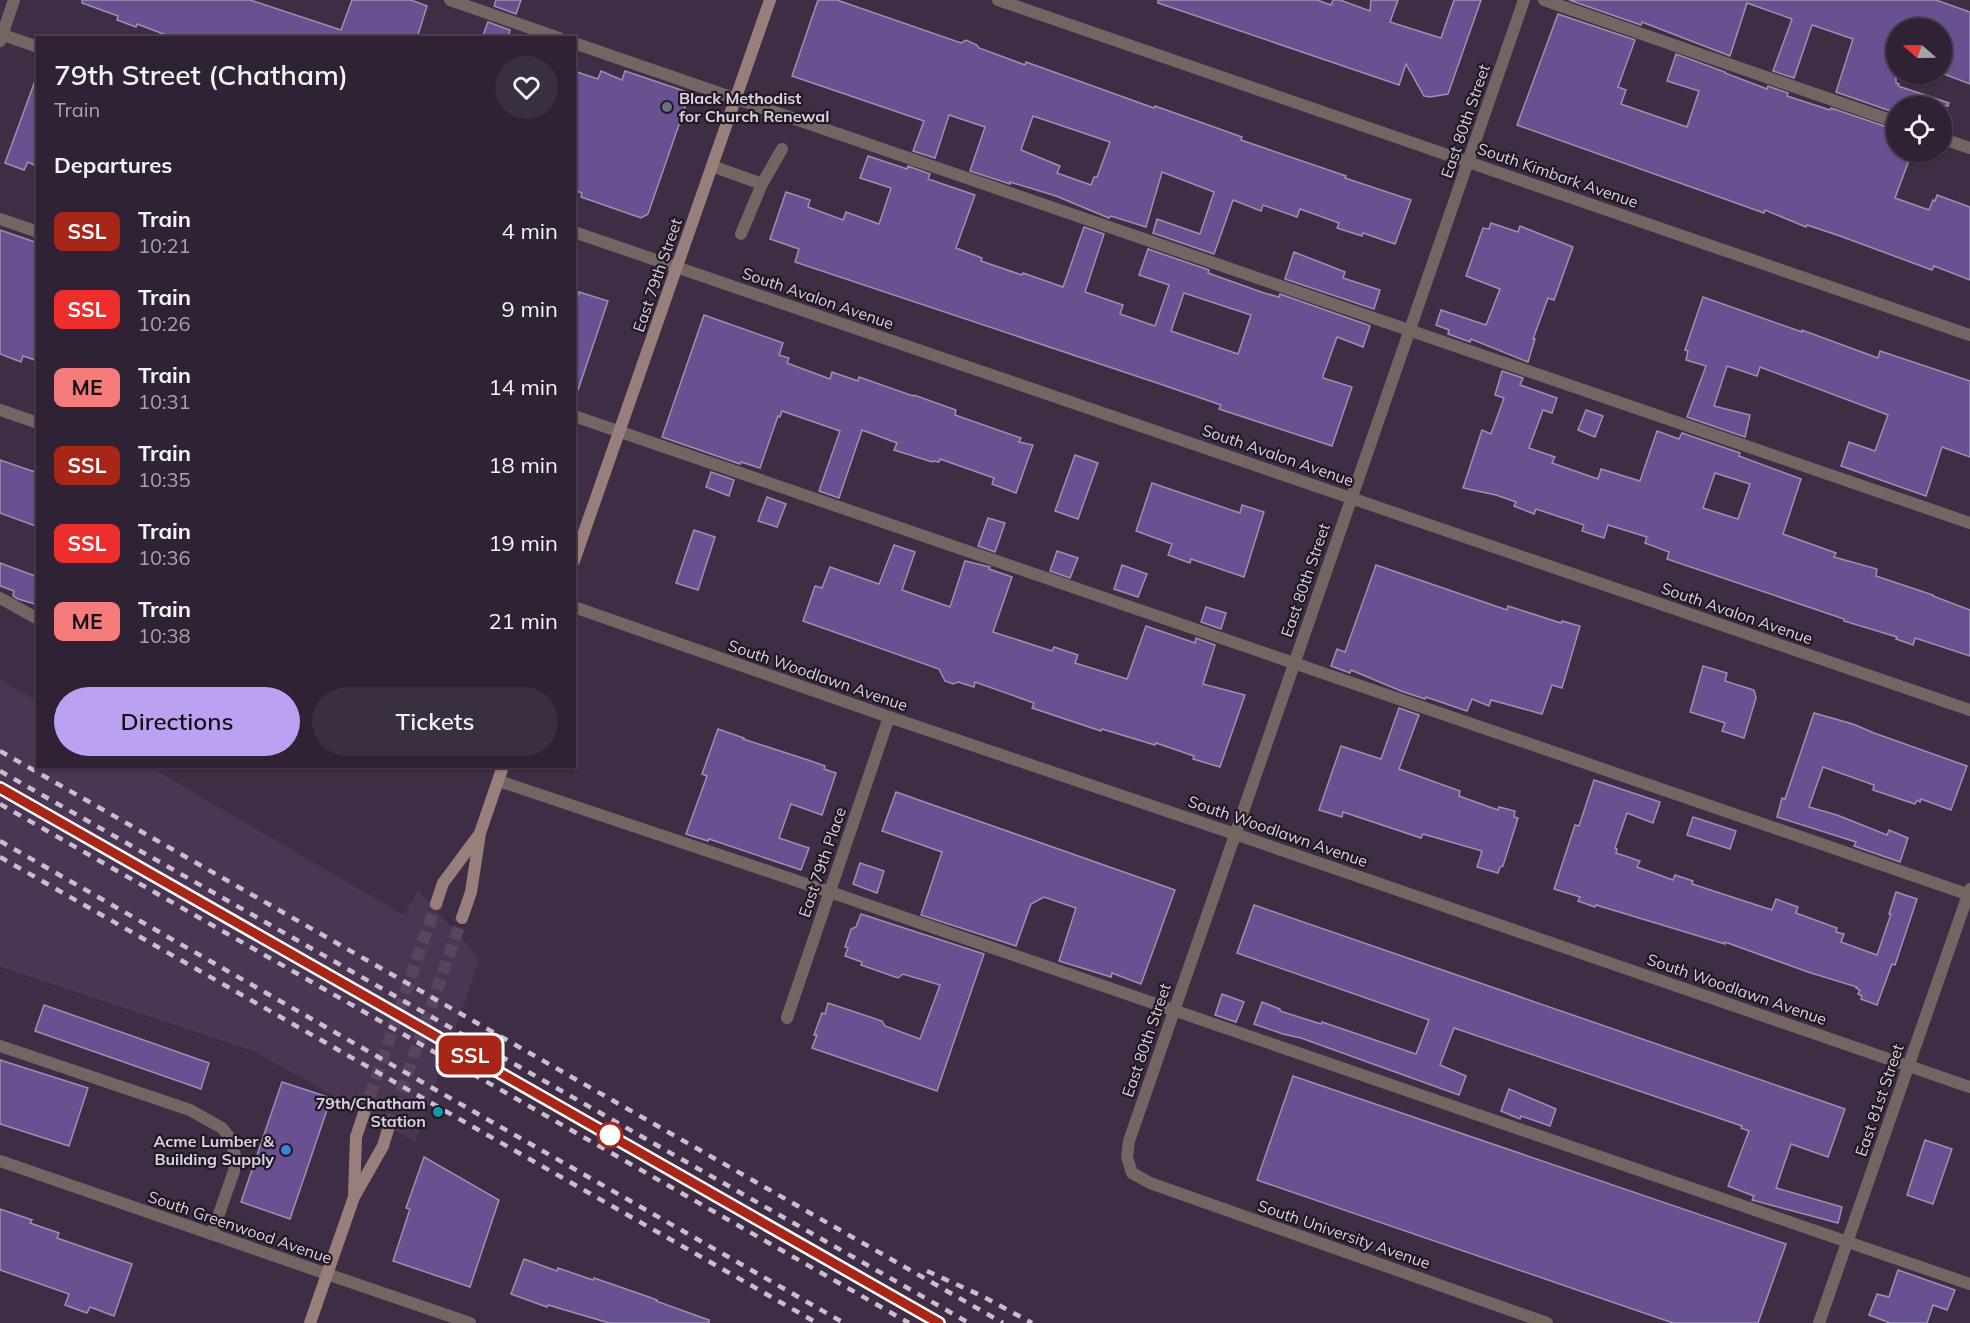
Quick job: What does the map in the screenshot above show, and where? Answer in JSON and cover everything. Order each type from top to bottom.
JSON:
[{"type":"main road","name":"East 79th Street","points":[[576,555],[770,0]]},
{"type":"main road","points":[[462,918],[471,892],[480,833],[502,768]]},
{"type":"main road","points":[[436,904],[443,883],[480,833]]},
{"type":"main road","points":[[354,1197],[356,1137],[364,1113]]},
{"type":"main road","points":[[310,1323],[354,1197],[383,1146],[389,1126]]},
{"type":"street","points":[[14,0],[1,37],[36,46]]},
{"type":"street","points":[[450,0],[553,36]]},
{"type":"street","name":"South Kimbark Avenue","points":[[998,0],[1970,335]]},
{"type":"street","name":"East 80th Street","points":[[1132,1173],[1127,1156],[1128,1141],[1524,0]]},
{"type":"street","points":[[1544,0],[1886,119]]},
{"type":"street","points":[[576,44],[1970,523]]},
{"type":"street","points":[[1952,142],[1970,148]]},
{"type":"street","points":[[741,234],[762,184],[782,149]]},
{"type":"street","points":[[712,166],[762,184]]},
{"type":"street","points":[[0,219],[36,231]]},
{"type":"street","name":"South Avalon Avenue","points":[[576,233],[1970,710]]},
{"type":"street","points":[[0,410],[36,422]]},
{"type":"street","points":[[576,417],[1969,893]]},
{"type":"street","points":[[0,598],[36,618]]},
{"type":"street","name":"South Woodlawn Avenue","points":[[576,608],[1970,1087]]},
{"type":"street","name":"East 79th Place","points":[[787,1018],[889,717]]},
{"type":"street","points":[[498,781],[830,892],[1970,1284]]},
{"type":"street","name":"East 81st Street","points":[[1819,1323],[1969,893]]},
{"type":"street","points":[[0,1046],[190,1110],[222,1128],[231,1139],[235,1156],[234,1171],[212,1234]]},
{"type":"street","name":"South Greenwood Avenue","points":[[0,1161],[470,1323]]},
{"type":"street","name":"South University Avenue","points":[[1132,1173],[1150,1184],[1547,1323]]},
{"type":"shaded area","points":[[0,679],[36,700],[36,768],[152,768],[404,915],[418,890],[480,959],[415,1142],[255,1052],[0,967]]},
{"type":"building","points":[[82,0],[250,0],[341,30],[352,0],[411,0],[427,6],[418,36],[169,36],[137,24],[136,27],[117,20],[118,16],[82,3]]},
{"type":"building","points":[[496,0],[521,0],[516,14],[494,6]]},
{"type":"building","points":[[818,0],[837,0],[961,43],[966,40],[979,48],[1025,65],[1026,62],[1154,108],[1155,106],[1242,137],[1241,140],[1411,200],[1395,244],[1363,233],[1362,236],[1337,228],[1339,223],[1300,209],[1297,217],[1263,205],[1261,211],[1233,200],[1214,254],[1153,233],[1157,219],[1200,234],[1214,192],[1162,172],[1146,227],[1111,216],[1109,218],[1056,196],[970,171],[985,127],[949,115],[935,158],[913,151],[924,121],[792,76]],"holes":[[[1033,116],[1110,142],[1097,177],[1094,177],[1091,185],[1057,173],[1060,166],[1021,150]]]},
{"type":"building","points":[[1158,0],[1317,0],[1331,5],[1333,0],[1340,0],[1370,11],[1371,0],[1398,0],[1390,22],[1441,38],[1454,0],[1481,0],[1448,94],[1430,97],[1424,96],[1406,64],[1399,85],[1158,3]]},
{"type":"building","points":[[1569,0],[1936,0],[1970,12],[1970,84],[1952,77],[1952,18],[1886,18],[1886,84],[1899,84],[1898,86],[1928,96],[1886,96],[1886,110],[1836,92],[1853,39],[1812,25],[1794,78],[1773,71],[1792,19],[1747,3],[1730,56],[1642,22],[1641,25]]},
{"type":"building","points":[[1558,14],[1635,40],[1618,87],[1626,90],[1621,104],[1687,127],[1699,91],[1667,81],[1676,54],[1767,89],[1768,86],[1788,93],[1787,96],[1886,127],[1886,162],[1908,162],[1895,198],[1929,210],[1937,195],[1970,207],[1970,280],[1934,266],[1932,270],[1840,236],[1807,225],[1806,227],[1765,210],[1764,213],[1517,125]]},
{"type":"building","points":[[488,22],[510,30],[508,36],[483,36]]},
{"type":"building","points":[[601,71],[622,80],[625,71],[690,93],[648,214],[641,218],[581,197],[582,193],[576,191],[576,72],[598,79]]},
{"type":"building","points":[[36,81],[36,166],[28,162],[24,170],[5,163]]},
{"type":"building","points":[[868,156],[930,174],[928,179],[975,195],[956,248],[982,258],[981,261],[1063,287],[1084,227],[1104,234],[1085,292],[1123,305],[1120,314],[1155,326],[1169,285],[1139,275],[1148,249],[1209,270],[1208,273],[1264,293],[1279,297],[1280,294],[1370,326],[1363,347],[1337,337],[1323,376],[1323,378],[1352,387],[1332,446],[1219,409],[1221,405],[1160,384],[795,262],[799,249],[770,239],[786,192],[810,200],[808,207],[843,220],[846,212],[879,224],[891,188],[860,178]],"holes":[[[1184,293],[1251,315],[1238,354],[1171,331]]]},
{"type":"building","points":[[1491,223],[1518,232],[1520,226],[1573,247],[1554,300],[1548,298],[1533,339],[1535,339],[1528,362],[1471,339],[1470,342],[1448,334],[1449,330],[1436,325],[1441,310],[1486,325],[1500,289],[1466,276],[1483,228],[1489,229]]},
{"type":"building","points":[[0,230],[36,242],[36,360],[23,356],[21,362],[0,354]]},
{"type":"building","points":[[1294,252],[1345,272],[1343,278],[1380,290],[1374,309],[1285,279]]},
{"type":"building","points":[[579,292],[608,301],[578,390],[576,390],[576,300]]},
{"type":"building","points":[[1703,297],[1878,358],[1880,351],[1970,381],[1970,457],[1942,447],[1926,496],[1841,466],[1849,442],[1875,451],[1888,415],[1760,367],[1757,376],[1727,366],[1714,406],[1750,415],[1745,437],[1687,417],[1706,366],[1686,360],[1688,351],[1685,350]]},
{"type":"building","points":[[704,315],[783,343],[779,355],[789,358],[787,363],[830,379],[832,372],[858,381],[859,377],[956,410],[955,415],[1021,438],[1019,442],[1033,445],[1016,493],[992,484],[994,478],[940,459],[939,462],[932,462],[894,450],[897,443],[862,430],[839,498],[819,491],[840,431],[782,411],[780,417],[778,416],[760,468],[741,462],[740,464],[662,437]]},
{"type":"building","points":[[1502,371],[1523,378],[1520,385],[1557,398],[1552,413],[1543,410],[1529,448],[1555,457],[1552,463],[1598,479],[1601,469],[1640,481],[1657,431],[1679,439],[1682,433],[1740,453],[1739,456],[1801,479],[1783,534],[1836,553],[1834,557],[1877,569],[1876,576],[1970,610],[1970,656],[1915,638],[1913,645],[1896,639],[1897,637],[1844,621],[1844,619],[1667,559],[1669,552],[1645,543],[1647,537],[1608,525],[1604,538],[1582,531],[1584,525],[1536,509],[1534,514],[1514,506],[1516,502],[1463,488],[1482,430],[1491,434],[1504,398],[1495,395]],"holes":[[[1715,473],[1750,484],[1738,519],[1703,508]]]},
{"type":"building","points":[[1586,410],[1603,416],[1595,437],[1578,430]]},
{"type":"building","points":[[1075,455],[1098,463],[1078,519],[1055,511]]},
{"type":"building","points":[[0,460],[36,472],[36,526],[0,513]]},
{"type":"building","points":[[711,472],[734,480],[729,496],[706,487]]},
{"type":"building","points":[[1152,483],[1240,513],[1242,505],[1264,512],[1244,577],[1191,559],[1190,563],[1168,555],[1172,544],[1136,531]]},
{"type":"building","points":[[767,497],[786,504],[777,527],[758,521]]},
{"type":"building","points":[[988,518],[1005,523],[995,552],[978,546]]},
{"type":"building","points":[[694,530],[715,537],[698,590],[676,583]]},
{"type":"building","points":[[894,545],[915,552],[902,590],[950,607],[965,561],[990,567],[989,569],[1012,577],[993,632],[1052,651],[1054,647],[1078,655],[1075,663],[1127,679],[1146,626],[1195,643],[1196,638],[1215,645],[1203,684],[1245,695],[1220,767],[1193,759],[1194,756],[1156,743],[1155,745],[1102,729],[1101,731],[1032,708],[1034,703],[975,682],[974,687],[958,682],[953,684],[945,681],[939,669],[803,621],[815,586],[822,588],[830,567],[879,584]]},
{"type":"building","points":[[1057,551],[1078,558],[1070,578],[1050,571]]},
{"type":"building","points":[[0,563],[36,576],[36,604],[18,599],[13,596],[14,591],[0,586]]},
{"type":"building","points":[[1122,565],[1147,574],[1138,597],[1114,589]]},
{"type":"building","points":[[1376,565],[1507,610],[1508,606],[1561,623],[1562,621],[1580,626],[1562,688],[1552,685],[1542,714],[1491,700],[1489,706],[1472,699],[1467,711],[1401,691],[1351,670],[1350,673],[1331,666],[1337,649],[1345,652]]},
{"type":"building","points":[[1206,607],[1226,613],[1221,629],[1201,622]]},
{"type":"building","points":[[1703,666],[1727,673],[1725,681],[1754,690],[1756,698],[1744,738],[1722,731],[1725,723],[1690,712]]},
{"type":"building","points":[[1399,708],[1419,715],[1399,769],[1460,791],[1459,796],[1498,810],[1499,807],[1515,811],[1514,817],[1518,818],[1503,866],[1500,867],[1498,873],[1477,867],[1482,851],[1423,834],[1421,838],[1343,812],[1342,817],[1319,810],[1341,746],[1381,759]]},
{"type":"building","points":[[1814,713],[1853,724],[1967,766],[1951,810],[1921,799],[1915,804],[1873,790],[1874,785],[1823,767],[1809,807],[1837,815],[1887,835],[1889,830],[1908,838],[1900,862],[1854,846],[1856,842],[1777,817]]},
{"type":"building","points":[[718,729],[825,766],[824,769],[836,773],[822,815],[791,804],[779,838],[809,848],[801,870],[709,839],[708,841],[686,834],[707,776],[702,774]]},
{"type":"building","points":[[1594,780],[1660,802],[1653,823],[1627,813],[1615,848],[1616,853],[1640,861],[1637,867],[1673,880],[1675,875],[1693,881],[1692,884],[1772,910],[1776,899],[1798,907],[1796,913],[1837,928],[1836,932],[1844,934],[1841,942],[1877,955],[1896,892],[1917,899],[1895,965],[1892,964],[1877,1005],[1861,999],[1862,996],[1858,994],[1860,990],[1857,987],[1725,942],[1725,944],[1596,905],[1595,907],[1578,901],[1580,897],[1554,889],[1575,825],[1579,826]]},
{"type":"building","points":[[896,792],[1175,890],[1141,984],[1112,973],[1111,977],[1059,961],[1076,908],[1044,897],[1031,904],[1016,946],[921,915],[942,852],[882,831]]},
{"type":"building","points":[[1693,817],[1736,831],[1730,849],[1687,835]]},
{"type":"building","points":[[860,863],[884,871],[877,893],[853,884]]},
{"type":"building","points":[[1254,905],[1845,1109],[1828,1157],[1791,1144],[1776,1188],[1842,1207],[1838,1223],[1752,1200],[1754,1196],[1728,1186],[1749,1131],[1741,1128],[1742,1126],[1454,1028],[1440,1065],[1466,1076],[1459,1095],[1301,1038],[1254,1024],[1262,1002],[1280,1011],[1321,1024],[1322,1022],[1416,1054],[1429,1020],[1237,953]]},
{"type":"building","points":[[861,914],[984,954],[937,1091],[812,1048],[817,1035],[814,1035],[828,1003],[882,1021],[885,1026],[920,1039],[940,985],[903,974],[898,978],[861,965],[862,962],[845,956],[848,948],[845,947],[851,929],[856,927]]},
{"type":"building","points":[[1222,994],[1244,1002],[1236,1022],[1215,1015]]},
{"type":"building","points":[[44,1005],[209,1063],[201,1089],[35,1031]]},
{"type":"building","points":[[0,1060],[88,1088],[69,1146],[0,1124]]},
{"type":"building","points":[[1293,1076],[1786,1244],[1758,1323],[1673,1323],[1257,1180]]},
{"type":"building","name":"Acme Lumber & Building Supply","points":[[282,1082],[331,1098],[290,1219],[241,1202]]},
{"type":"building","points":[[1509,1089],[1556,1109],[1550,1126],[1521,1116],[1520,1119],[1501,1111]]},
{"type":"building","points":[[1925,1140],[1952,1149],[1933,1204],[1907,1195]]},
{"type":"building","points":[[424,1157],[499,1200],[470,1287],[393,1261],[410,1209],[406,1208]]},
{"type":"building","points":[[0,1209],[32,1220],[30,1223],[59,1233],[57,1238],[132,1264],[114,1316],[90,1307],[87,1313],[65,1305],[69,1294],[0,1270]]},
{"type":"building","points":[[524,1259],[557,1271],[558,1268],[593,1280],[594,1278],[649,1297],[709,1320],[709,1323],[609,1323],[548,1305],[547,1307],[511,1294]]},
{"type":"building","points":[[1898,1270],[1955,1290],[1947,1310],[1933,1305],[1927,1323],[1890,1323],[1869,1315],[1877,1294],[1889,1297]]},
{"type":"tunnel","points":[[364,1113],[436,904]]},
{"type":"tunnel","points":[[389,1126],[462,918]]},
{"type":"railway","points":[[0,751],[1003,1323]]},
{"type":"railway","points":[[0,771],[969,1323]]},
{"type":"railway","points":[[0,787],[939,1323]]},
{"type":"railway","points":[[0,804],[909,1323]]},
{"type":"railway","points":[[0,841],[844,1323]]},
{"type":"railway","points":[[0,857],[817,1323]]},
{"type":"railway","points":[[927,1271],[982,1296],[1032,1323]]},
{"type":"train","name":"SSL","points":[[0,788],[939,1323]]},
{"type":"place","name":"Black Methodist for Church Renewal","points":[[667,107]]},
{"type":"place","name":"79th/Chatham Station","points":[[438,1112]]},
{"type":"place","name":"Acme Lumber & Building Supply","points":[[286,1150]]}]
